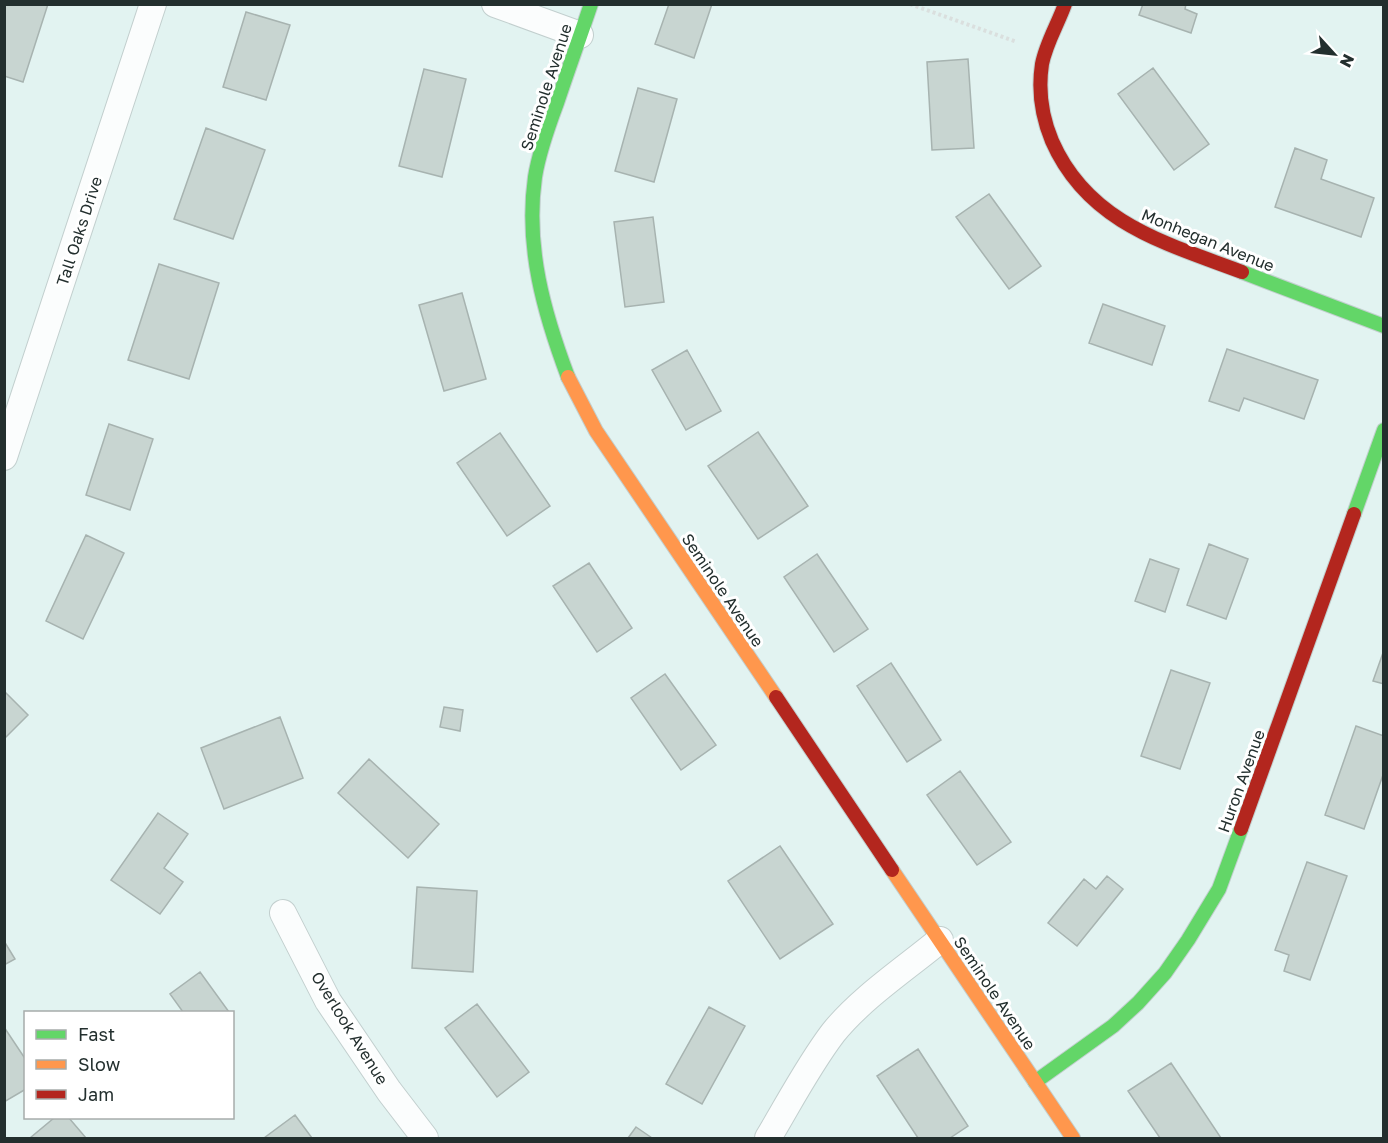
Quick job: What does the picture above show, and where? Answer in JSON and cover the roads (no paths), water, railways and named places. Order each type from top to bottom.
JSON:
[{"type":"street","name":"Tall Oaks Drive","points":[[4,457],[153,4]]},
{"type":"street","points":[[495,4],[580,35]]},
{"type":"street","name":"Seminole Avenue","points":[[591,4],[542,146],[536,178],[533,228],[540,289],[550,330],[569,381],[596,432],[1073,1138]]},
{"type":"street","name":"Monhegan Avenue","points":[[1065,4],[1042,62],[1039,90],[1043,120],[1050,141],[1067,170],[1090,197],[1119,220],[1151,238],[1383,326]]},
{"type":"street","name":"Huron Avenue","points":[[1035,1082],[1095,1041],[1126,1015],[1166,972],[1184,948],[1219,889],[1383,430]]},
{"type":"street","name":"Overlook Avenue","points":[[283,913],[328,1001],[389,1091],[425,1138]]},
{"type":"street","points":[[768,1138],[807,1071],[834,1032],[856,1008],[940,940]]}]
